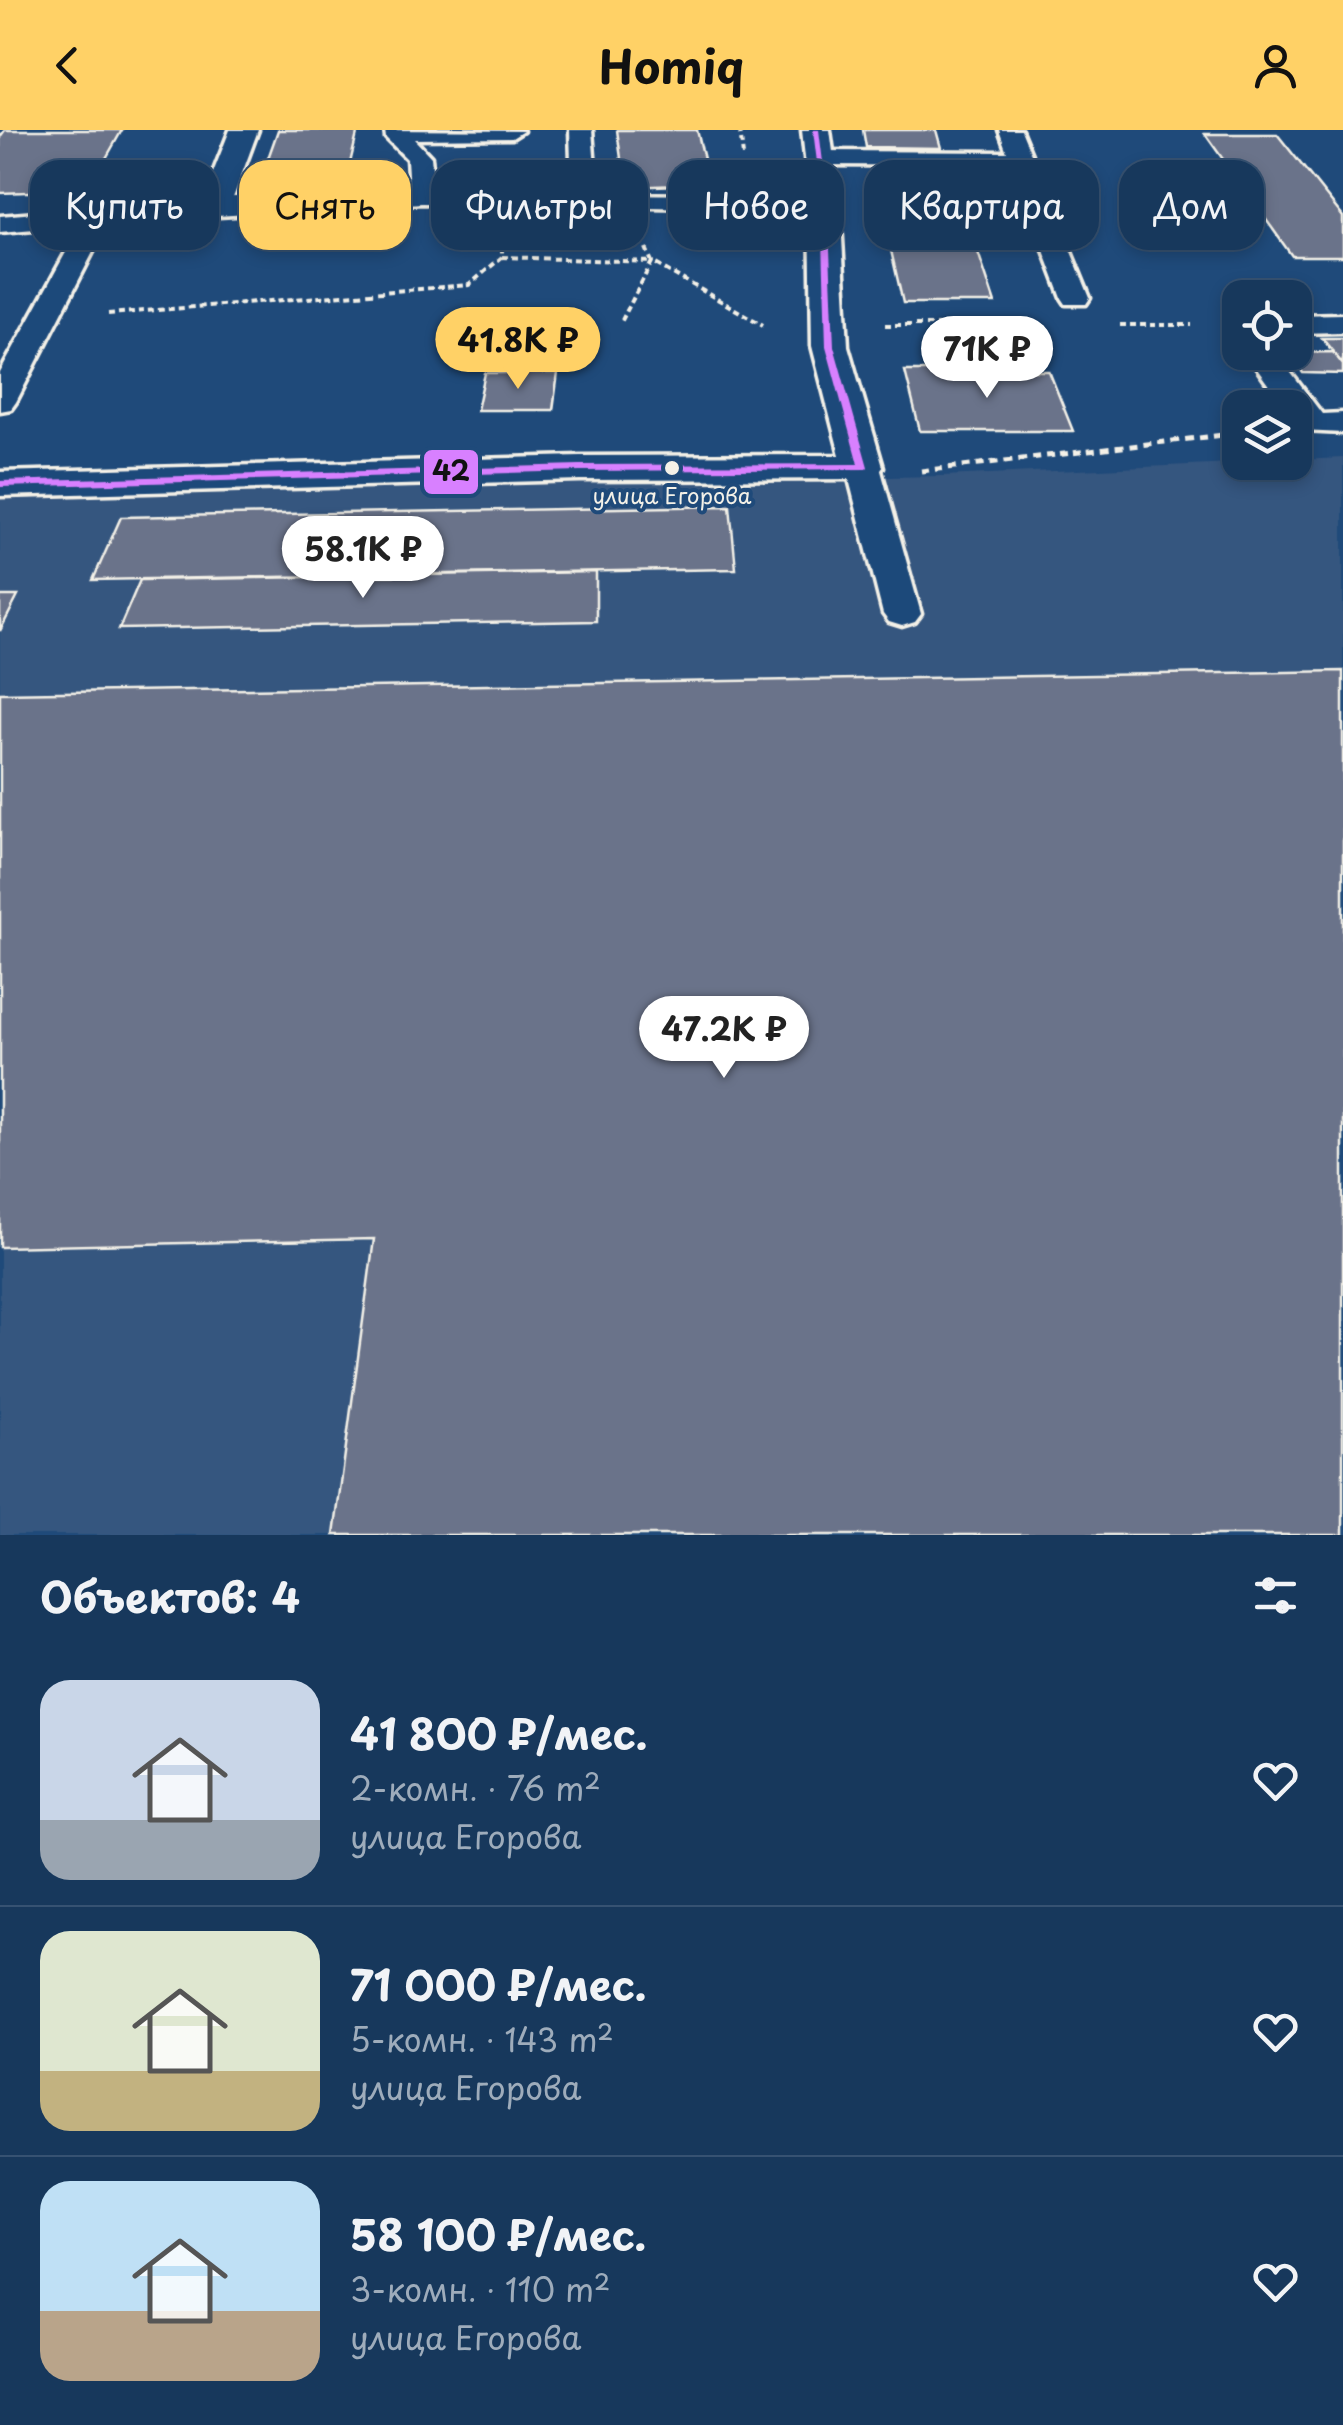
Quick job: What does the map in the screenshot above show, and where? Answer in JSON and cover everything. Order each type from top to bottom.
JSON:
[{"type":"street","points":[[219,196],[244,130]]},
{"type":"street","points":[[0,484],[580,468],[863,467],[830,346],[827,250]]},
{"type":"lane","points":[[580,130],[582,160]]},
{"type":"lane","points":[[1010,130],[1076,298]]},
{"type":"lane","points":[[422,196],[419,157],[394,133],[512,131]]},
{"type":"lane","points":[[817,144],[1022,159]]},
{"type":"lane","points":[[219,206],[431,196]]},
{"type":"lane","points":[[0,224],[30,222]]},
{"type":"lane","points":[[0,402],[81,250]]},
{"type":"lane","points":[[1312,324],[1343,323]]},
{"type":"lane","points":[[1272,370],[1313,424],[1343,423]]},
{"type":"lane","points":[[863,467],[902,614]]},
{"type":"path","points":[[502,250],[502,257]]},
{"type":"path","points":[[647,250],[652,262]]},
{"type":"path","points":[[44,319],[469,285],[502,257],[652,262],[764,325]]},
{"type":"path","points":[[620,324],[652,262]]},
{"type":"shaded area","points":[[1343,458],[1343,1535],[0,1535],[0,493],[943,476],[1222,463],[1222,480],[1312,480],[1312,459]]},
{"type":"building","points":[[5,130],[122,130],[105,160],[30,160],[30,192],[0,193],[0,137]]},
{"type":"building","points":[[278,130],[358,130],[351,160],[267,160]]},
{"type":"building","points":[[617,130],[697,130],[704,160],[668,160],[668,185],[648,186],[648,160],[621,160]]},
{"type":"building","points":[[863,130],[936,130],[941,148],[866,147]]},
{"type":"building","points":[[1205,134],[1277,134],[1343,217],[1343,256],[1292,256],[1264,217],[1264,160],[1224,160]]},
{"type":"building","points":[[891,250],[977,250],[995,303],[903,303]]},
{"type":"building","points":[[1322,338],[1343,338],[1343,365],[1333,352]]},
{"type":"building","points":[[1312,352],[1333,352],[1343,365],[1343,374],[1303,373],[1301,370],[1312,370]]},
{"type":"building","points":[[905,371],[1049,371],[1073,431],[920,431]]},
{"type":"building","points":[[485,373],[558,373],[553,410],[477,410]]},
{"type":"building","points":[[730,506],[736,569],[93,580],[121,517]]},
{"type":"building","points":[[596,572],[596,621],[119,629],[140,580]]},
{"type":"building","points":[[0,596],[18,596],[0,631]]},
{"type":"building","points":[[1343,671],[1343,1535],[334,1535],[374,1239],[0,1247],[0,693]]},
{"type":"transit line","name":"42","points":[[0,484],[580,468],[863,467],[830,346],[825,203],[816,130]]},
{"type":"place","name":"улица Егорова","points":[[672,468]]}]
